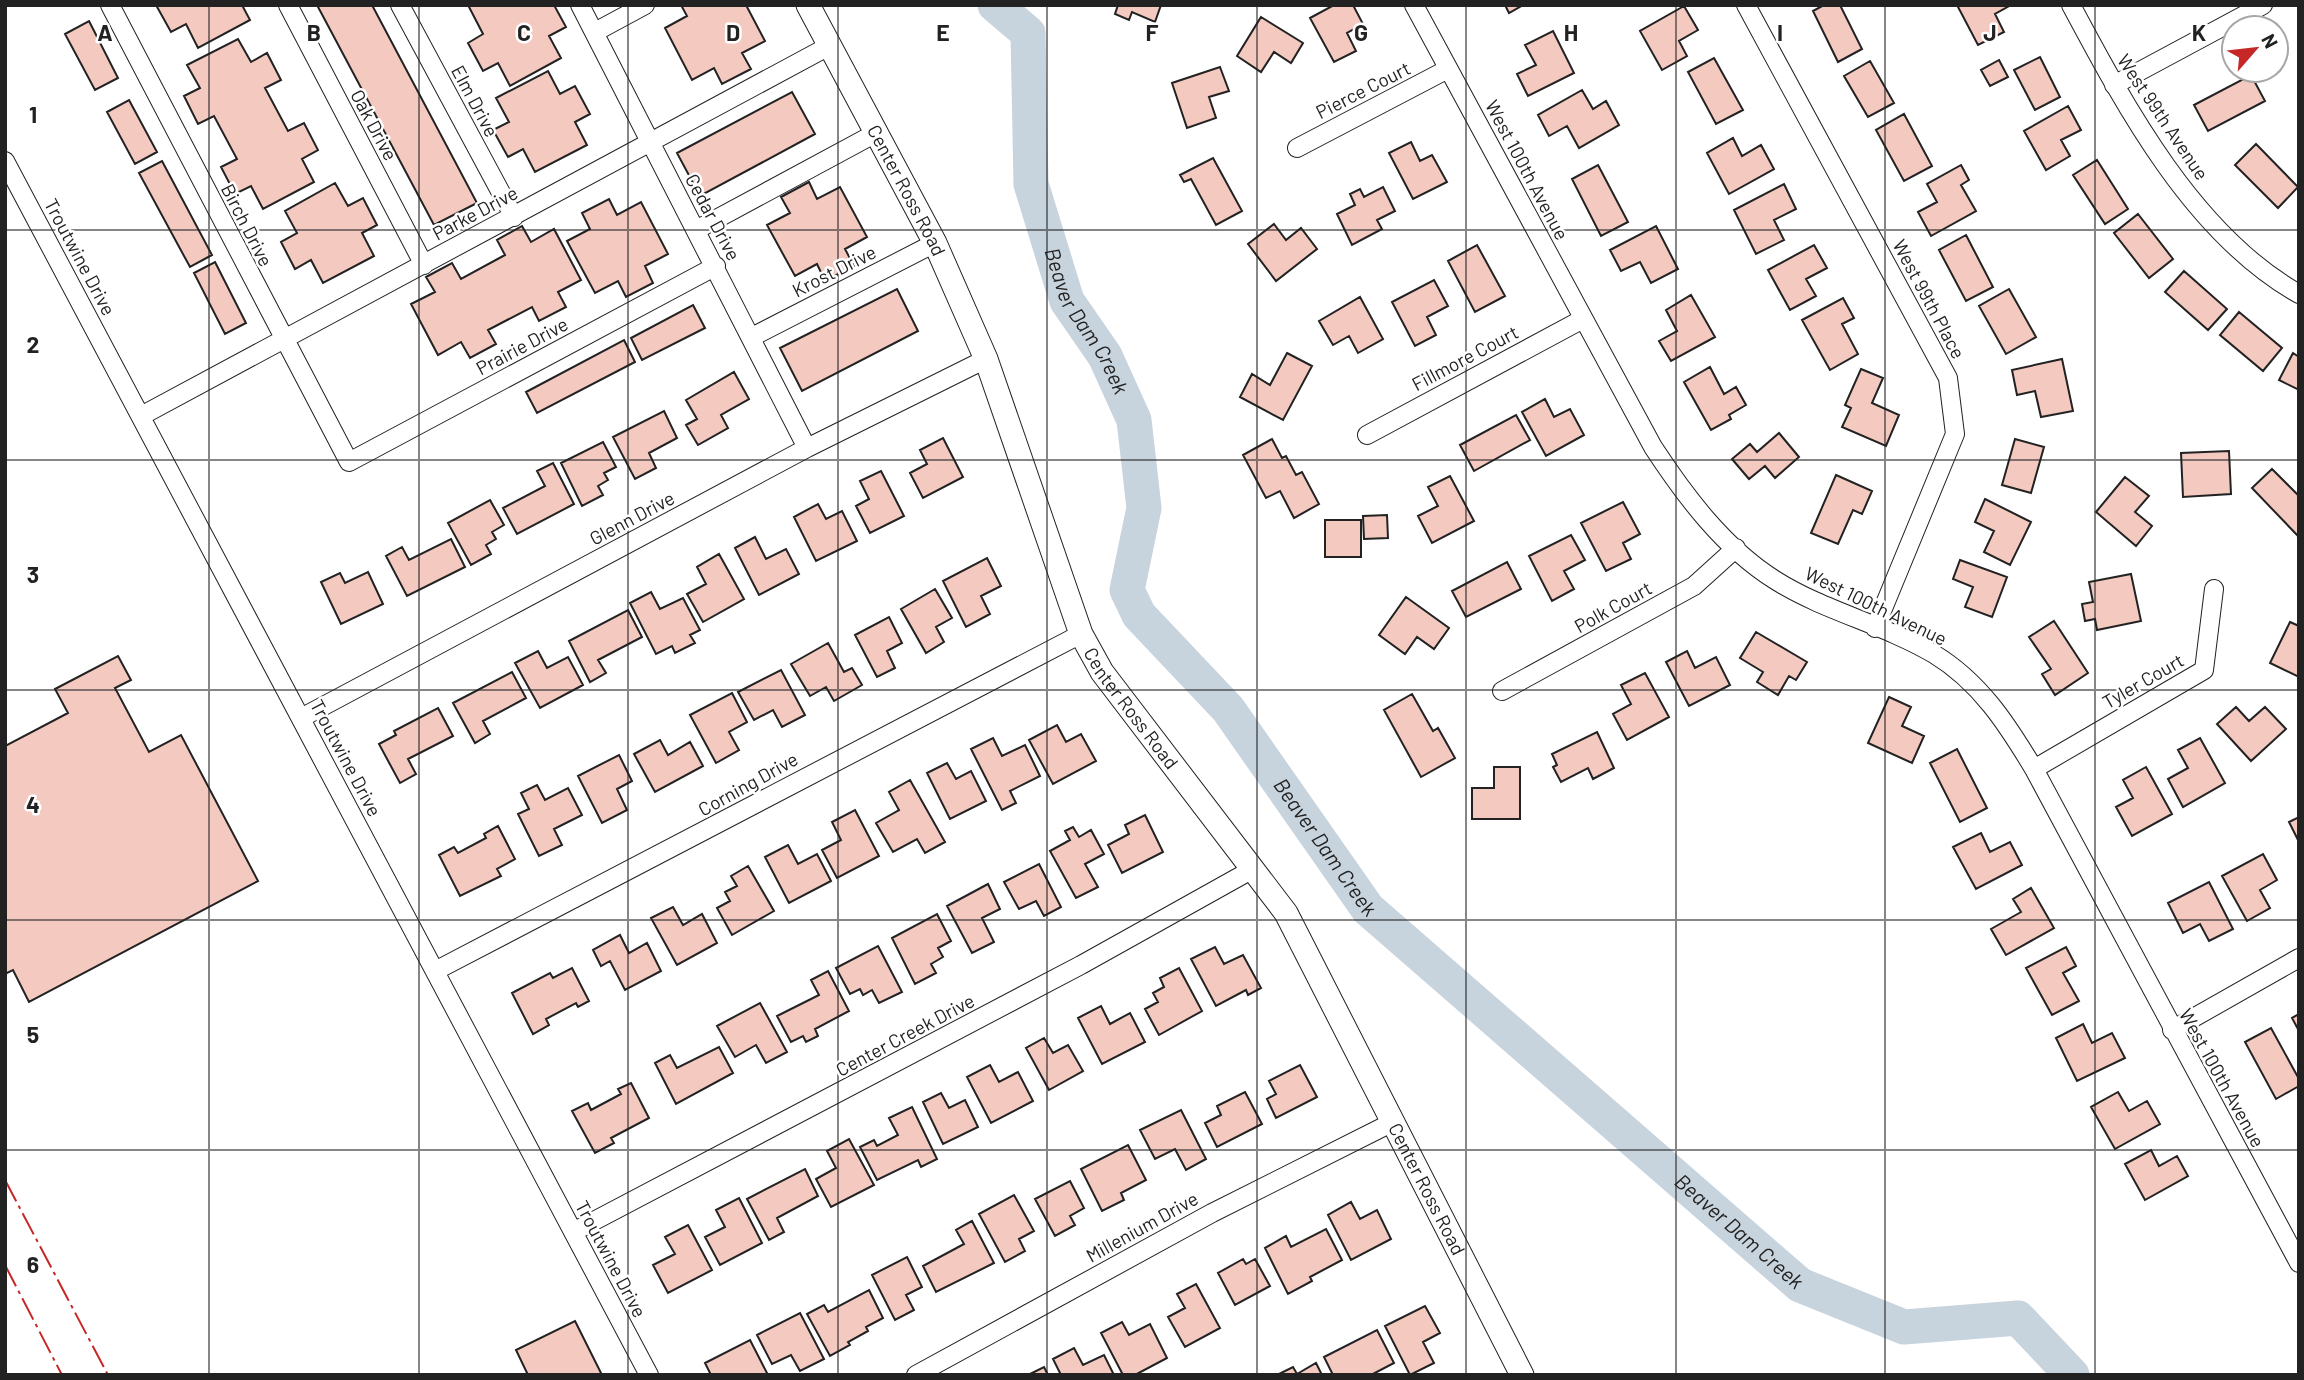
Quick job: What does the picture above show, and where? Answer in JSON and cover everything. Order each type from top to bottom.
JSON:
[{"type":"street","name":"Birch Drive","points":[[110,5],[349,462]]},
{"type":"street","name":"Oak Drive","points":[[288,5],[424,265]]},
{"type":"street","name":"Elm Drive","points":[[400,5],[514,217]]},
{"type":"street","name":"Cedar Drive","points":[[580,5],[807,448]]},
{"type":"street","points":[[595,32],[645,5]]},
{"type":"street","name":"Center Ross Road","points":[[808,5],[935,243],[986,359],[1080,634],[1102,672],[1286,913],[1522,1375]]},
{"type":"street","name":"West 100th Avenue","points":[[1414,5],[1583,319],[1670,473],[1699,511],[1736,548],[1773,579],[1933,654],[1967,680],[1998,711],[2034,769],[2299,1263]]},
{"type":"street","name":"West 99th Place","points":[[1746,5],[1948,378],[1955,434],[1875,628]]},
{"type":"street","name":"West 99th Avenue","points":[[2071,5],[2114,85],[2165,166],[2222,235],[2299,294]]},
{"type":"street","points":[[2114,85],[2263,5]]},
{"type":"street","name":"Parke Drive","points":[[141,416],[829,46]]},
{"type":"street","name":"Pierce Court","points":[[1297,148],[1448,69]]},
{"type":"street","points":[[695,230],[876,134]]},
{"type":"street","name":"Troutwine Drive","points":[[5,161],[649,1375]]},
{"type":"street","name":"Krost Drive","points":[[752,337],[935,243]]},
{"type":"street","name":"Prairie Drive","points":[[349,462],[716,266]]},
{"type":"street","name":"Fillmore Court","points":[[1367,435],[1583,319]]},
{"type":"street","name":"Glenn Drive","points":[[301,718],[807,448],[986,359]]},
{"type":"street","name":"Polk Court","points":[[1502,691],[1694,586],[1736,548]]},
{"type":"street","name":"Tyler Court","points":[[2034,769],[2204,670],[2214,589]]},
{"type":"street","name":"Corning Drive","points":[[435,971],[1080,634]]},
{"type":"street","name":"Center Creek Drive","points":[[573,1232],[1081,965],[1253,869]]},
{"type":"street","points":[[2172,1030],[2299,958]]},
{"type":"street","name":"Millenium Drive","points":[[916,1375],[1212,1213],[1391,1123]]},
{"type":"building","points":[[156,5],[242,5],[250,20],[198,48],[186,24],[171,32]]},
{"type":"building","points":[[317,5],[372,5],[477,203],[434,225]]},
{"type":"building","points":[[468,5],[554,5],[566,27],[549,36],[561,58],[510,86],[498,63],[483,71],[468,43],[483,34]]},
{"type":"building","points":[[681,5],[746,5],[765,41],[742,53],[751,69],[722,84],[714,68],[692,80],[665,28],[687,16]]},
{"type":"building","points":[[1118,5],[1161,5],[1155,22],[1132,12],[1129,20],[1115,14]]},
{"type":"building","points":[[1334,5],[1353,5],[1363,24],[1347,33],[1356,51],[1334,62],[1310,18]]},
{"type":"building","points":[[1505,5],[1523,5],[1509,13]]},
{"type":"building","points":[[1824,5],[1840,5],[1862,49],[1838,62],[1813,11]]},
{"type":"building","points":[[1957,5],[2011,5],[1995,14],[2004,32],[1978,45]]},
{"type":"building","points":[[1684,6],[1698,30],[1679,41],[1687,56],[1662,70],[1640,31]]},
{"type":"building","points":[[1261,17],[1303,43],[1291,63],[1274,52],[1261,72],[1237,56]]},
{"type":"building","points":[[89,21],[118,78],[95,90],[65,34]]},
{"type":"building","points":[[1553,31],[1574,73],[1528,96],[1517,74],[1536,65],[1525,45]]},
{"type":"building","points":[[238,39],[251,62],[267,53],[281,80],[265,88],[288,131],[304,123],[318,150],[302,159],[314,182],[263,209],[251,186],[235,194],[221,167],[237,159],[214,116],[198,124],[184,96],[200,88],[187,65]]},
{"type":"building","points":[[2040,57],[2060,97],[2035,110],[2014,70]]},
{"type":"building","points":[[1714,58],[1743,110],[1716,124],[1688,72]]},
{"type":"building","points":[[1999,60],[2008,77],[1990,86],[1981,70]]},
{"type":"building","points":[[1870,61],[1894,103],[1868,117],[1844,76]]},
{"type":"building","points":[[1220,67],[1229,91],[1209,97],[1216,118],[1187,128],[1172,83]]},
{"type":"building","points":[[548,71],[560,94],[575,86],[590,114],[575,122],[587,145],[535,172],[523,149],[508,157],[493,130],[509,122],[496,98]]},
{"type":"building","points":[[2234,84],[2256,84],[2265,101],[2208,131],[2194,105]]},
{"type":"building","points":[[1582,90],[1593,109],[1606,101],[1619,125],[1579,148],[1567,126],[1549,136],[1538,115]]},
{"type":"building","points":[[792,92],[815,134],[700,196],[677,153]]},
{"type":"building","points":[[129,100],[157,152],[135,164],[107,112]]},
{"type":"building","points":[[2068,106],[2081,130],[2061,140],[2070,156],[2046,170],[2024,131]]},
{"type":"building","points":[[1904,114],[1932,166],[1904,181],[1876,130]]},
{"type":"building","points":[[1733,138],[1742,156],[1761,145],[1774,169],[1729,194],[1707,153]]},
{"type":"building","points":[[1411,142],[1420,161],[1432,155],[1447,182],[1413,199],[1389,153]]},
{"type":"building","points":[[2256,144],[2298,187],[2278,208],[2235,165]]},
{"type":"building","points":[[1213,158],[1242,211],[1216,225],[1191,179],[1184,182],[1180,175]]},
{"type":"building","points":[[2097,160],[2128,209],[2105,224],[2073,175]]},
{"type":"building","points":[[162,161],[212,255],[190,267],[139,173]]},
{"type":"building","points":[[1598,165],[1628,222],[1601,236],[1572,179]]},
{"type":"building","points":[[1961,165],[1969,180],[1961,185],[1976,211],[1931,236],[1918,212],[1937,202],[1927,184]]},
{"type":"building","points":[[809,182],[817,199],[840,187],[867,237],[845,249],[854,266],[825,281],[817,264],[795,276],[767,225],[790,213],[781,197]]},
{"type":"building","points":[[335,183],[348,206],[363,198],[377,225],[362,233],[374,256],[323,283],[311,260],[295,269],[281,242],[297,233],[285,211]]},
{"type":"building","points":[[1784,184],[1796,209],[1774,220],[1784,240],[1756,254],[1734,210]]},
{"type":"building","points":[[1383,187],[1395,211],[1377,220],[1382,229],[1352,245],[1337,214],[1355,205],[1350,194],[1360,189],[1364,197]]},
{"type":"building","points":[[609,199],[617,215],[641,202],[668,254],[645,266],[653,283],[626,297],[618,281],[595,293],[567,241],[590,229],[582,213]]},
{"type":"building","points":[[2138,214],[2173,259],[2149,278],[2114,233]]},
{"type":"building","points":[[1274,224],[1286,240],[1301,228],[1317,249],[1276,281],[1248,244]]},
{"type":"building","points":[[522,226],[531,242],[554,229],[581,280],[558,292],[566,307],[539,321],[532,307],[488,330],[496,344],[470,358],[461,342],[438,355],[411,304],[435,292],[426,277],[452,263],[461,279],[505,255],[497,240]]},
{"type":"building","points":[[1656,226],[1678,269],[1651,283],[1640,262],[1621,271],[1610,250]]},
{"type":"building","points":[[1966,235],[1993,287],[1966,301],[1939,250]]},
{"type":"building","points":[[1477,245],[1505,296],[1475,312],[1448,261]]},
{"type":"building","points":[[1814,245],[1827,268],[1806,279],[1816,296],[1790,310],[1768,270]]},
{"type":"building","points":[[215,262],[246,323],[225,334],[194,273]]},
{"type":"building","points":[[2184,271],[2227,309],[2208,330],[2165,292]]},
{"type":"building","points":[[1434,280],[1448,306],[1427,317],[1436,335],[1415,346],[1392,302]]},
{"type":"building","points":[[897,289],[918,331],[802,391],[780,348]]},
{"type":"building","points":[[2009,289],[2036,337],[2006,354],[1979,306]]},
{"type":"building","points":[[1691,295],[1715,337],[1671,361],[1659,341],[1677,331],[1666,310]]},
{"type":"building","points":[[1360,297],[1383,339],[1358,353],[1349,336],[1333,345],[1319,321]]},
{"type":"building","points":[[1843,298],[1854,318],[1842,324],[1858,354],[1830,370],[1802,320]]},
{"type":"building","points":[[693,305],[705,328],[642,360],[631,338]]},
{"type":"building","points":[[2239,312],[2282,348],[2263,371],[2220,335]]},
{"type":"building","points":[[624,340],[635,362],[537,413],[526,392]]},
{"type":"building","points":[[1287,353],[1312,366],[1283,420],[1240,397],[1252,374],[1270,385]]},
{"type":"building","points":[[2293,353],[2299,357],[2299,390],[2279,380]]},
{"type":"building","points":[[2062,359],[2073,411],[2041,417],[2035,391],[2017,395],[2012,370]]},
{"type":"building","points":[[1710,367],[1724,394],[1736,387],[1746,405],[1729,415],[1731,419],[1711,430],[1684,382]]},
{"type":"building","points":[[1861,369],[1883,378],[1872,403],[1899,415],[1886,446],[1842,427],[1851,408],[1845,405]]},
{"type":"building","points":[[734,372],[749,399],[721,415],[728,428],[698,445],[686,425],[697,419],[686,400]]},
{"type":"building","points":[[1545,399],[1554,417],[1570,409],[1584,435],[1546,456],[1522,412]]},
{"type":"building","points":[[664,411],[677,438],[649,453],[656,468],[635,479],[613,437]]},
{"type":"building","points":[[1516,415],[1530,440],[1474,471],[1460,445]]},
{"type":"building","points":[[1779,433],[1799,457],[1775,478],[1765,466],[1749,479],[1732,459],[1750,444],[1757,452]]},
{"type":"building","points":[[943,438],[963,477],[923,498],[910,473],[927,464],[920,450]]},
{"type":"building","points":[[1272,439],[1282,458],[1286,456],[1296,475],[1302,472],[1319,504],[1294,518],[1280,491],[1266,498],[1243,455]]},
{"type":"building","points":[[2015,439],[2044,447],[2031,493],[2002,485]]},
{"type":"building","points":[[603,442],[616,467],[604,473],[608,480],[598,486],[603,495],[582,506],[561,463]]},
{"type":"building","points":[[2229,451],[2231,494],[2183,497],[2181,453]]},
{"type":"building","points":[[553,463],[574,504],[517,534],[503,508],[545,486],[537,471]]},
{"type":"building","points":[[2272,469],[2299,496],[2298,536],[2252,488]]},
{"type":"building","points":[[881,471],[904,516],[870,533],[856,506],[869,499],[860,481]]},
{"type":"building","points":[[1836,475],[1872,491],[1862,514],[1853,510],[1838,544],[1811,533]]},
{"type":"building","points":[[1450,476],[1474,521],[1432,543],[1418,516],[1438,506],[1428,487]]},
{"type":"building","points":[[2125,477],[2149,496],[2135,512],[2152,526],[2136,546],[2096,512]]},
{"type":"building","points":[[1985,499],[2031,522],[2010,565],[1984,552],[1994,531],[1975,522]]},
{"type":"building","points":[[490,500],[504,525],[492,532],[496,539],[486,545],[491,554],[471,565],[448,523]]},
{"type":"building","points":[[1623,502],[1640,534],[1623,543],[1631,559],[1606,571],[1581,523]]},
{"type":"building","points":[[818,504],[826,519],[842,511],[857,541],[816,561],[794,517]]},
{"type":"building","points":[[1387,515],[1388,538],[1364,539],[1363,516]]},
{"type":"building","points":[[1325,520],[1361,520],[1361,557],[1325,557]]},
{"type":"building","points":[[1571,535],[1585,560],[1564,571],[1574,589],[1552,601],[1529,556]]},
{"type":"building","points":[[755,537],[766,559],[786,549],[799,574],[759,595],[735,548]]},
{"type":"building","points":[[451,539],[465,567],[407,596],[386,556],[402,547],[409,560]]},
{"type":"building","points":[[719,554],[744,599],[703,622],[687,594],[706,584],[697,567]]},
{"type":"building","points":[[987,558],[1001,586],[981,596],[990,614],[966,627],[943,581]]},
{"type":"building","points":[[1960,560],[2007,577],[1992,617],[1965,607],[1973,587],[1953,579]]},
{"type":"building","points":[[1507,562],[1521,589],[1466,617],[1452,591]]},
{"type":"building","points":[[368,572],[383,604],[341,624],[321,582],[340,573],[345,583]]},
{"type":"building","points":[[2131,574],[2141,621],[2097,630],[2095,619],[2085,621],[2082,604],[2093,602],[2089,582]]},
{"type":"building","points":[[935,589],[952,618],[936,627],[944,642],[926,653],[901,609]]},
{"type":"building","points":[[651,592],[660,609],[683,598],[700,630],[690,635],[695,643],[675,653],[672,646],[656,654],[630,603]]},
{"type":"building","points":[[1406,597],[1449,628],[1434,649],[1417,637],[1405,654],[1379,635]]},
{"type":"building","points":[[628,610],[642,637],[598,660],[606,673],[590,682],[569,641]]},
{"type":"building","points":[[889,617],[902,643],[887,651],[895,668],[877,677],[855,635]]},
{"type":"building","points":[[2054,621],[2088,673],[2055,695],[2042,674],[2051,669],[2029,637]]},
{"type":"building","points":[[2290,622],[2299,626],[2299,677],[2270,663]]},
{"type":"building","points":[[1756,632],[1807,662],[1796,680],[1789,676],[1778,695],[1757,682],[1763,672],[1740,658]]},
{"type":"building","points":[[828,643],[844,672],[852,668],[862,685],[834,701],[826,687],[810,696],[791,664]]},
{"type":"building","points":[[538,651],[547,668],[568,657],[583,685],[540,708],[515,663]]},
{"type":"building","points":[[1687,651],[1695,668],[1716,657],[1730,685],[1689,706],[1666,662]]},
{"type":"building","points":[[118,656],[131,680],[115,688],[149,752],[181,735],[258,881],[29,1002],[13,970],[5,974],[5,746],[68,713],[55,689]]},
{"type":"building","points":[[781,670],[805,715],[782,727],[773,710],[754,720],[738,692]]},
{"type":"building","points":[[512,672],[526,698],[483,721],[490,734],[475,743],[453,703]]},
{"type":"building","points":[[1645,673],[1669,717],[1627,740],[1613,714],[1631,704],[1621,685]]},
{"type":"building","points":[[732,693],[747,722],[729,732],[739,750],[716,763],[690,715]]},
{"type":"building","points":[[1412,694],[1433,731],[1438,728],[1455,758],[1421,777],[1384,710]]},
{"type":"building","points":[[1889,697],[1911,707],[1902,726],[1924,736],[1912,763],[1868,743]]},
{"type":"building","points":[[2236,707],[2249,721],[2265,707],[2286,729],[2251,761],[2217,724]]},
{"type":"building","points":[[438,708],[453,736],[408,759],[416,774],[400,783],[379,744],[396,735],[394,731]]},
{"type":"building","points":[[1057,725],[1066,742],[1081,734],[1096,761],[1053,784],[1029,740]]},
{"type":"building","points":[[1597,732],[1614,768],[1593,779],[1588,768],[1561,782],[1553,767],[1557,765],[1552,754]]},
{"type":"building","points":[[993,738],[1002,756],[1025,745],[1040,776],[1010,791],[1016,803],[1002,810],[971,749]]},
{"type":"building","points":[[2200,738],[2225,783],[2183,807],[2168,779],[2188,768],[2178,750]]},
{"type":"building","points":[[660,740],[668,755],[690,742],[703,766],[655,792],[634,754]]},
{"type":"building","points":[[1957,749],[1987,808],[1960,822],[1930,763]]},
{"type":"building","points":[[619,755],[632,781],[617,789],[627,810],[602,823],[578,776]]},
{"type":"building","points":[[947,763],[956,779],[971,771],[986,801],[950,819],[927,773]]},
{"type":"building","points":[[1494,767],[1520,767],[1520,819],[1472,819],[1472,788],[1494,788]]},
{"type":"building","points":[[2146,767],[2172,814],[2132,836],[2116,807],[2133,798],[2123,780]]},
{"type":"building","points":[[910,780],[945,842],[925,853],[917,839],[893,852],[876,823],[899,810],[889,792]]},
{"type":"building","points":[[537,785],[545,800],[568,788],[582,815],[554,829],[562,845],[539,856],[518,814],[529,809],[521,793]]},
{"type":"building","points":[[855,810],[879,856],[837,878],[822,850],[841,840],[832,822]]},
{"type":"building","points":[[1145,815],[1163,852],[1122,873],[1108,845],[1129,834],[1125,825]]},
{"type":"building","points":[[2299,817],[2299,842],[2289,822]]},
{"type":"building","points":[[498,826],[515,859],[497,869],[501,876],[460,896],[439,855],[454,847],[458,853],[486,838],[484,834]]},
{"type":"building","points":[[1073,827],[1079,837],[1091,830],[1104,854],[1085,864],[1098,887],[1076,898],[1050,851],[1070,840],[1065,831]]},
{"type":"building","points":[[1981,833],[1990,852],[2010,842],[2022,865],[1976,889],[1953,847]]},
{"type":"building","points":[[788,845],[798,864],[817,854],[831,881],[789,903],[765,857]]},
{"type":"building","points":[[2263,854],[2277,880],[2260,890],[2270,908],[2247,921],[2222,876]]},
{"type":"building","points":[[1039,864],[1061,907],[1044,916],[1036,901],[1019,909],[1004,882]]},
{"type":"building","points":[[748,866],[774,911],[732,935],[717,908],[730,901],[725,892],[737,886],[731,876]]},
{"type":"building","points":[[2209,882],[2233,929],[2209,941],[2200,924],[2183,933],[2168,903]]},
{"type":"building","points":[[988,884],[1000,909],[982,918],[994,942],[972,953],[947,906]]},
{"type":"building","points":[[2031,888],[2054,928],[2006,955],[1991,929],[2021,912],[2013,899]]},
{"type":"building","points":[[673,907],[683,925],[702,914],[717,943],[677,965],[651,918]]},
{"type":"building","points":[[937,914],[951,941],[938,948],[943,957],[931,964],[936,973],[915,984],[892,938]]},
{"type":"building","points":[[620,935],[629,953],[647,943],[661,971],[625,990],[610,961],[601,966],[593,950]]},
{"type":"building","points":[[878,946],[902,992],[879,1003],[872,990],[863,995],[860,989],[850,994],[836,968]]},
{"type":"building","points":[[1215,947],[1224,964],[1243,955],[1261,988],[1248,995],[1246,990],[1216,1006],[1191,959]]},
{"type":"building","points":[[2066,947],[2076,966],[2063,973],[2079,1001],[2052,1015],[2026,968]]},
{"type":"building","points":[[572,968],[589,1001],[578,1007],[576,1003],[546,1019],[549,1025],[533,1034],[512,993],[550,973],[553,978]]},
{"type":"building","points":[[1179,968],[1202,1011],[1159,1035],[1145,1009],[1158,1002],[1153,993],[1164,987],[1160,978]]},
{"type":"building","points":[[828,971],[849,1011],[815,1029],[818,1036],[806,1042],[803,1036],[791,1042],[777,1016],[819,995],[811,980]]},
{"type":"building","points":[[760,1003],[787,1052],[766,1063],[756,1045],[735,1057],[717,1026]]},
{"type":"building","points":[[1101,1006],[1110,1024],[1130,1013],[1145,1042],[1102,1064],[1078,1018]]},
{"type":"building","points":[[2299,1014],[2299,1031],[2292,1018]]},
{"type":"building","points":[[2083,1024],[2092,1043],[2112,1033],[2125,1058],[2077,1081],[2056,1038]]},
{"type":"building","points":[[2271,1028],[2299,1079],[2299,1086],[2276,1099],[2245,1042]]},
{"type":"building","points":[[1044,1038],[1053,1053],[1068,1045],[1083,1071],[1049,1090],[1026,1048]]},
{"type":"building","points":[[719,1047],[733,1073],[676,1104],[655,1063],[670,1055],[677,1068]]},
{"type":"building","points":[[990,1065],[999,1082],[1018,1072],[1033,1101],[991,1123],[967,1077]]},
{"type":"building","points":[[1300,1065],[1317,1097],[1276,1118],[1267,1099],[1276,1094],[1269,1081]]},
{"type":"building","points":[[631,1083],[649,1118],[611,1138],[614,1143],[595,1153],[572,1111],[588,1103],[591,1110],[621,1094],[618,1089]]},
{"type":"building","points":[[1245,1092],[1262,1124],[1217,1147],[1205,1123],[1221,1115],[1217,1106]]},
{"type":"building","points":[[2118,1092],[2129,1111],[2147,1101],[2160,1124],[2115,1149],[2091,1107]]},
{"type":"building","points":[[941,1093],[949,1108],[965,1100],[978,1127],[943,1144],[923,1102]]},
{"type":"building","points":[[912,1107],[937,1159],[921,1167],[918,1160],[877,1180],[860,1147],[874,1140],[877,1146],[898,1135],[889,1118]]},
{"type":"building","points":[[1181,1110],[1206,1159],[1186,1170],[1175,1149],[1155,1159],[1140,1130]]},
{"type":"building","points":[[849,1139],[874,1185],[831,1207],[816,1179],[836,1168],[827,1151]]},
{"type":"building","points":[[1128,1145],[1146,1180],[1121,1193],[1124,1200],[1102,1211],[1081,1169]]},
{"type":"building","points":[[2151,1150],[2159,1166],[2177,1156],[2188,1176],[2145,1200],[2125,1164]]},
{"type":"building","points":[[805,1169],[818,1196],[777,1218],[784,1232],[769,1240],[747,1199]]},
{"type":"building","points":[[1070,1181],[1084,1208],[1070,1216],[1075,1225],[1055,1236],[1035,1199]]},
{"type":"building","points":[[1014,1195],[1034,1231],[1019,1239],[1025,1251],[1005,1262],[979,1214]]},
{"type":"building","points":[[739,1198],[762,1243],[720,1265],[705,1237],[725,1227],[716,1210]]},
{"type":"building","points":[[1351,1202],[1360,1219],[1377,1210],[1391,1239],[1351,1260],[1328,1215]]},
{"type":"building","points":[[972,1221],[994,1263],[936,1292],[923,1266],[964,1244],[956,1230]]},
{"type":"building","points":[[688,1225],[712,1270],[668,1293],[653,1265],[675,1254],[665,1237]]},
{"type":"building","points":[[1326,1229],[1342,1260],[1310,1277],[1312,1281],[1288,1294],[1265,1248],[1286,1236],[1291,1247]]},
{"type":"building","points":[[907,1257],[922,1287],[906,1295],[914,1310],[895,1320],[872,1275]]},
{"type":"building","points":[[1243,1259],[1246,1264],[1255,1259],[1270,1286],[1235,1305],[1218,1273]]},
{"type":"building","points":[[1196,1284],[1220,1328],[1185,1347],[1168,1317],[1185,1308],[1177,1294]]},
{"type":"building","points":[[869,1290],[883,1318],[866,1327],[868,1331],[848,1342],[850,1345],[830,1356],[807,1314],[824,1305],[828,1312]]},
{"type":"building","points":[[1425,1306],[1440,1333],[1423,1342],[1434,1363],[1410,1375],[1385,1326]]},
{"type":"building","points":[[800,1313],[824,1359],[800,1371],[791,1355],[772,1364],[757,1335]]},
{"type":"building","points":[[575,1321],[602,1375],[528,1375],[516,1350]]},
{"type":"building","points":[[1122,1322],[1129,1335],[1150,1324],[1167,1358],[1135,1375],[1123,1375],[1101,1333]]},
{"type":"building","points":[[1377,1330],[1394,1363],[1371,1375],[1333,1375],[1324,1357]]},
{"type":"building","points":[[750,1340],[768,1375],[711,1375],[705,1363]]},
{"type":"building","points":[[1074,1348],[1083,1365],[1104,1355],[1114,1375],[1061,1375],[1053,1359]]},
{"type":"building","points":[[1316,1363],[1322,1375],[1277,1375],[1293,1367],[1297,1374]]},
{"type":"building","points":[[1044,1367],[1048,1375],[1028,1375]]},
{"type":"waterway","name":"Beaver Dam Creek","points":[[995,5],[1028,33],[1031,184],[1067,301],[1105,356],[1134,420],[1144,508],[1127,590],[1139,615],[1228,709],[1368,909],[1800,1285],[1904,1327],[2018,1318],[2072,1375]]},
{"type":"power","points":[[5,1180],[108,1375]]},
{"type":"power","points":[[5,1265],[62,1375]]}]
